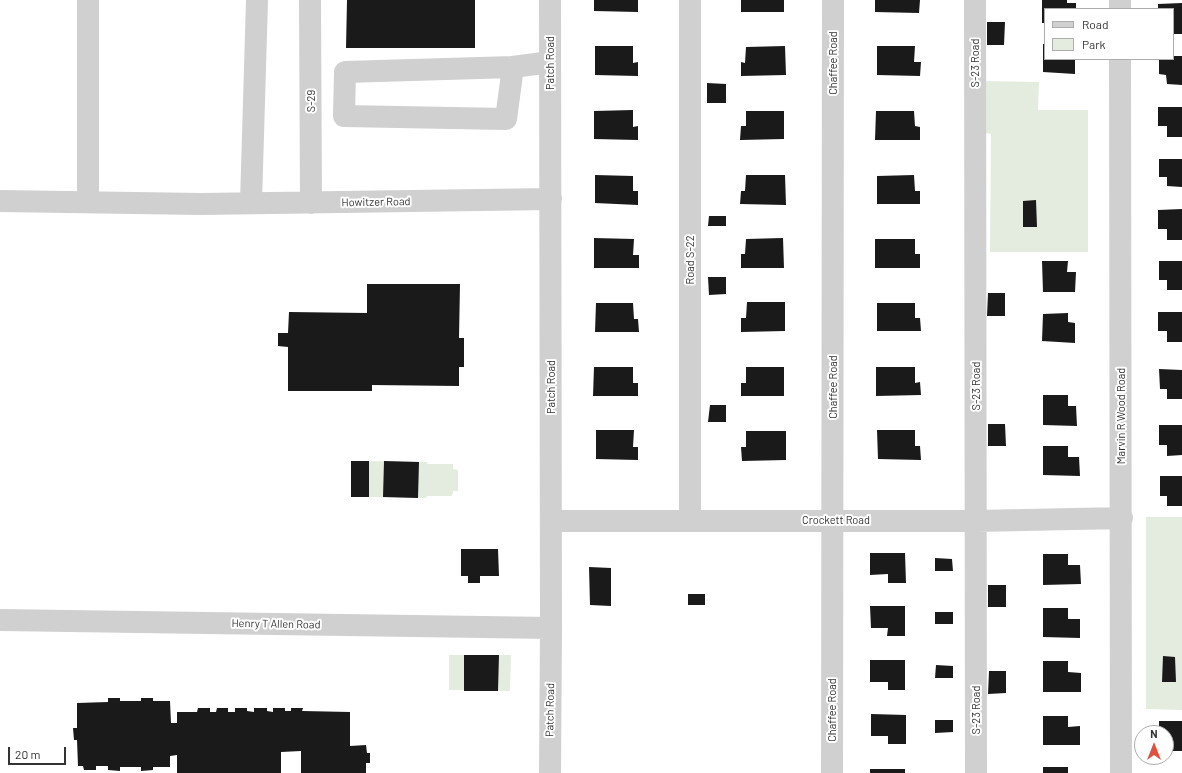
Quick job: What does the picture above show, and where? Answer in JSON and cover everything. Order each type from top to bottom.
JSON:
[{"type":"street","points":[[88,0],[88,202]]},
{"type":"street","points":[[251,203],[257,0]]},
{"type":"street","name":"S-29","points":[[310,0],[311,203]]},
{"type":"street","name":"Patch Road","points":[[550,0],[550,773]]},
{"type":"street","name":"Road S-22","points":[[690,0],[690,520]]},
{"type":"street","name":"Chaffee Road","points":[[832,773],[833,0]]},
{"type":"street","name":"S-23 Road","points":[[975,0],[976,773]]},
{"type":"street","name":"Marvin R Wood Road","points":[[1120,60],[1122,518],[1121,773]]},
{"type":"street","points":[[344,116],[344,72],[513,67],[550,62]]},
{"type":"street","points":[[311,114],[506,119],[513,67]]},
{"type":"street","name":"Howitzer Road","points":[[0,201],[201,204],[551,200]]},
{"type":"street","name":"Crockett Road","points":[[551,521],[976,521],[1122,518]]},
{"type":"street","name":"Henry T Allen Road","points":[[0,620],[551,628]]},
{"type":"green space","points":[[981,81],[1039,82],[1038,110],[1088,110],[1088,252],[990,252],[991,134],[986,133],[981,121]]},
{"type":"green space","points":[[369,461],[453,464],[453,469],[458,470],[458,491],[453,491],[452,496],[427,496],[426,498],[369,497]]},
{"type":"green space","points":[[1146,517],[1182,517],[1182,710],[1146,709]]},
{"type":"green space","points":[[449,655],[511,655],[510,691],[449,690]]},
{"type":"building","points":[[347,0],[475,0],[475,48],[346,48]]},
{"type":"building","points":[[594,0],[638,0],[638,12],[594,11]]},
{"type":"building","points":[[741,0],[784,0],[784,12],[741,12]]},
{"type":"building","points":[[875,0],[920,0],[919,13],[875,12]]},
{"type":"building","points":[[1042,0],[1067,0],[1067,3],[1076,3],[1076,8],[1044,8],[1044,23],[1042,23]]},
{"type":"building","points":[[1182,3],[1182,34],[1174,34],[1174,8],[1158,8],[1158,4]]},
{"type":"building","points":[[987,22],[1005,22],[1004,45],[987,45]]},
{"type":"building","points":[[1043,44],[1044,60],[1075,60],[1075,74],[1043,72]]},
{"type":"building","points":[[595,46],[633,46],[633,63],[638,62],[638,76],[595,75]]},
{"type":"building","points":[[785,46],[786,75],[741,76],[741,62],[745,63],[746,47]]},
{"type":"building","points":[[877,46],[915,46],[914,62],[921,62],[920,76],[877,75]]},
{"type":"building","points":[[1174,56],[1182,56],[1182,85],[1167,84],[1166,75],[1159,74],[1159,60],[1174,60]]},
{"type":"building","points":[[707,83],[726,84],[726,103],[707,103]]},
{"type":"building","points":[[1158,107],[1182,107],[1182,137],[1167,137],[1167,126],[1158,126]]},
{"type":"building","points":[[633,110],[633,127],[638,126],[638,140],[594,139],[594,111]]},
{"type":"building","points":[[746,111],[784,111],[784,139],[740,140],[741,126],[746,126]]},
{"type":"building","points":[[876,111],[914,111],[915,126],[920,127],[920,140],[875,140]]},
{"type":"building","points":[[1159,159],[1182,159],[1182,187],[1167,186],[1167,177],[1159,177]]},
{"type":"building","points":[[595,175],[633,176],[633,191],[638,191],[638,205],[595,203]]},
{"type":"building","points":[[746,175],[785,175],[786,205],[740,204],[741,191],[745,191]]},
{"type":"building","points":[[914,175],[915,191],[920,191],[920,204],[877,204],[877,176]]},
{"type":"building","points":[[1036,200],[1037,227],[1023,227],[1023,201]]},
{"type":"building","points":[[1182,209],[1182,240],[1167,240],[1167,229],[1158,229],[1158,210]]},
{"type":"building","points":[[709,216],[726,216],[726,226],[708,226]]},
{"type":"building","points":[[594,238],[634,239],[633,255],[639,255],[639,268],[594,268]]},
{"type":"building","points":[[783,238],[784,268],[741,268],[741,254],[745,254],[746,239]]},
{"type":"building","points":[[875,239],[915,239],[915,254],[920,254],[920,268],[875,268]]},
{"type":"building","points":[[1042,261],[1068,261],[1067,272],[1076,272],[1075,292],[1043,292]]},
{"type":"building","points":[[1159,261],[1182,261],[1182,290],[1167,290],[1167,280],[1159,280]]},
{"type":"building","points":[[708,277],[726,277],[726,294],[709,295]]},
{"type":"building","points":[[367,284],[460,284],[459,338],[464,338],[464,367],[459,367],[459,386],[372,385],[372,391],[288,391],[288,347],[278,346],[278,333],[288,333],[289,312],[367,313]]},
{"type":"building","points":[[988,293],[1005,293],[1005,316],[987,316]]},
{"type":"building","points":[[747,302],[785,302],[785,331],[741,332],[741,318],[746,318]]},
{"type":"building","points":[[596,303],[633,303],[634,319],[638,319],[639,332],[595,332]]},
{"type":"building","points":[[877,303],[915,303],[915,318],[920,318],[921,331],[877,331]]},
{"type":"building","points":[[1158,312],[1182,312],[1182,342],[1167,342],[1167,331],[1158,331]]},
{"type":"building","points":[[1068,313],[1068,322],[1075,323],[1075,343],[1042,341],[1043,314]]},
{"type":"building","points":[[594,367],[633,367],[633,383],[638,383],[638,396],[593,396]]},
{"type":"building","points":[[746,367],[784,367],[784,396],[741,396],[741,383],[746,383]]},
{"type":"building","points":[[876,367],[915,367],[915,383],[920,382],[921,395],[876,396]]},
{"type":"building","points":[[1159,369],[1182,370],[1182,399],[1167,399],[1167,389],[1160,389]]},
{"type":"building","points":[[1043,395],[1068,395],[1068,406],[1076,406],[1077,426],[1043,425]]},
{"type":"building","points":[[710,405],[726,405],[726,422],[708,422]]},
{"type":"building","points":[[988,424],[1005,424],[1006,446],[988,446]]},
{"type":"building","points":[[1159,425],[1182,425],[1182,455],[1167,456],[1167,445],[1159,445]]},
{"type":"building","points":[[596,430],[634,430],[633,447],[638,447],[638,460],[596,459]]},
{"type":"building","points":[[877,430],[915,430],[915,446],[920,446],[921,460],[878,459]]},
{"type":"building","points":[[746,431],[786,431],[786,460],[742,461],[741,447],[746,447]]},
{"type":"building","points":[[1043,446],[1068,446],[1068,457],[1079,457],[1080,476],[1043,475]]},
{"type":"building","points":[[351,461],[369,461],[369,497],[351,497]]},
{"type":"building","points":[[384,461],[419,462],[418,498],[383,497]]},
{"type":"building","points":[[1160,476],[1182,476],[1182,506],[1167,506],[1167,496],[1160,496]]},
{"type":"building","points":[[461,549],[498,549],[499,576],[480,576],[480,583],[468,583],[468,576],[461,576]]},
{"type":"building","points":[[870,553],[905,553],[906,583],[888,583],[888,574],[870,575]]},
{"type":"building","points":[[1043,554],[1068,554],[1068,565],[1080,565],[1081,584],[1043,585]]},
{"type":"building","points":[[935,558],[952,559],[953,571],[935,571]]},
{"type":"building","points":[[589,567],[611,568],[611,606],[590,605]]},
{"type":"building","points":[[988,585],[1006,585],[1006,607],[988,607]]},
{"type":"building","points":[[688,594],[705,594],[705,605],[688,605]]},
{"type":"building","points":[[870,606],[905,606],[905,636],[887,636],[888,628],[871,628]]},
{"type":"building","points":[[1043,608],[1068,608],[1068,619],[1080,619],[1080,638],[1043,637]]},
{"type":"building","points":[[935,612],[953,612],[953,624],[935,624]]},
{"type":"building","points":[[464,655],[499,655],[498,691],[464,691]]},
{"type":"building","points":[[1163,656],[1175,657],[1176,682],[1162,682]]},
{"type":"building","points":[[870,660],[905,660],[905,690],[888,690],[888,682],[870,682]]},
{"type":"building","points":[[1043,661],[1068,661],[1068,672],[1081,673],[1081,692],[1043,692]]},
{"type":"building","points":[[936,665],[953,666],[953,678],[935,678]]},
{"type":"building","points":[[989,671],[1006,671],[1006,693],[988,694]]},
{"type":"building","points":[[108,698],[120,698],[120,701],[141,701],[141,698],[153,698],[153,701],[170,701],[171,723],[177,723],[177,712],[197,712],[198,708],[210,708],[210,712],[216,712],[217,708],[228,708],[228,712],[235,712],[235,708],[247,708],[247,711],[254,712],[254,708],[267,708],[267,711],[273,712],[273,708],[285,708],[285,711],[291,711],[291,708],[303,708],[302,711],[350,712],[350,746],[366,745],[367,753],[370,753],[370,763],[366,763],[366,773],[301,773],[301,751],[281,752],[281,773],[177,773],[177,755],[170,756],[170,767],[153,767],[153,770],[141,771],[141,767],[120,767],[120,771],[108,770],[108,766],[96,766],[96,770],[84,770],[83,766],[78,766],[77,740],[74,740],[73,728],[77,728],[77,703],[108,702]]},
{"type":"building","points":[[871,714],[906,715],[906,744],[888,744],[888,736],[871,736]]},
{"type":"building","points":[[1043,716],[1068,716],[1068,727],[1080,726],[1080,745],[1043,745]]},
{"type":"building","points":[[935,720],[953,720],[953,732],[935,733]]},
{"type":"building","points":[[1159,721],[1182,721],[1182,751],[1174,751],[1174,725],[1159,725]]},
{"type":"building","points":[[1043,767],[1068,767],[1068,773],[1043,773]]},
{"type":"building","points":[[870,769],[905,769],[905,773],[870,773]]}]
